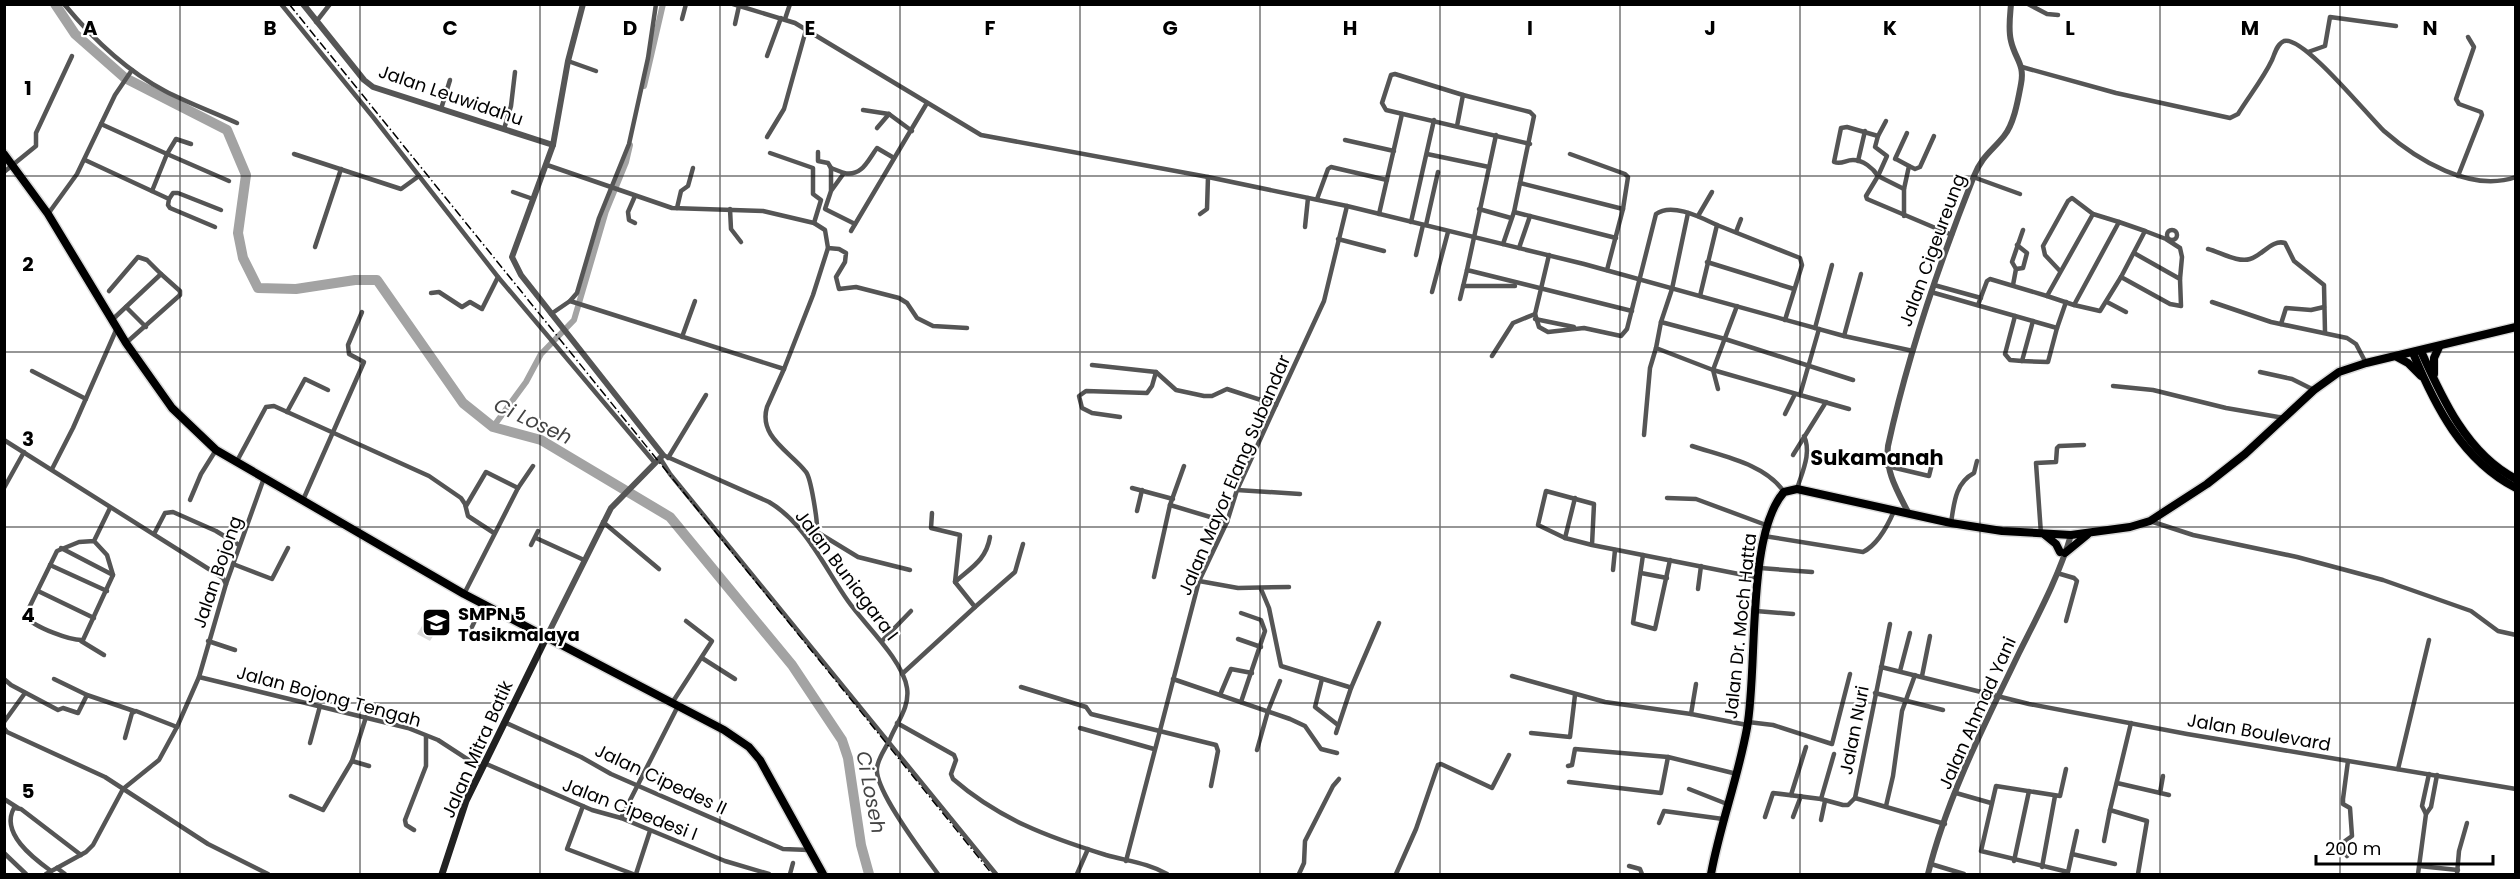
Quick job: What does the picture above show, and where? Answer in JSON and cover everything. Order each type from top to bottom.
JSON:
[{"type":"highway","points":[[4,154],[48,214],[126,343],[172,408],[216,450],[464,594],[724,730],[749,747],[764,766],[823,874]]},
{"type":"highway","points":[[1784,492],[1797,489],[1951,523],[2042,534],[2087,534],[2121,529],[2150,520],[2231,466],[2314,390],[2339,372],[2366,363],[2516,327]]},
{"type":"highway","name":"Jalan Dr. Moch Hatta","points":[[1711,874],[1748,723],[1759,573],[1766,525],[1774,504],[1784,492]]},
{"type":"highway","points":[[2042,534],[2056,544],[2063,553],[2087,534]]},
{"type":"main road","points":[[2430,381],[2434,358],[2439,347]]},
{"type":"main road","points":[[2417,352],[2430,381],[2439,410],[2500,480],[2516,488]]},
{"type":"main road","points":[[2397,357],[2430,381]]},
{"type":"main road","points":[[2470,447],[2502,472],[2516,479]]},
{"type":"main road","name":"Jalan Mitra Batik","points":[[442,874],[466,801],[546,638]]},
{"type":"street","points":[[64,4],[100,44],[132,70],[165,91],[237,123]]},
{"type":"street","points":[[281,4],[544,333],[661,458]]},
{"type":"street","name":"Jalan Leuwidahu","points":[[303,4],[369,84],[553,145]]},
{"type":"street","points":[[316,22],[330,4]]},
{"type":"street","points":[[583,4],[568,61],[553,145],[512,257],[521,275],[661,458],[670,474],[996,874]]},
{"type":"street","points":[[575,304],[599,218],[614,188],[629,144],[648,58],[656,4]]},
{"type":"street","points":[[682,19],[686,4]]},
{"type":"street","points":[[767,56],[790,4]]},
{"type":"street","points":[[2011,4],[2010,39],[2022,67],[2116,93],[2230,118],[2238,114],[2269,66],[2280,44],[2286,41],[2295,42],[2308,52],[2386,133],[2428,161],[2458,176],[2482,183],[2516,177]]},
{"type":"street","points":[[2028,4],[2047,14],[2058,15]]},
{"type":"street","points":[[735,24],[736,5],[783,18],[981,135],[1317,199],[1549,255],[1844,336],[1913,351]]},
{"type":"street","points":[[2308,52],[2325,46],[2330,17],[2396,26]]},
{"type":"street","points":[[767,136],[784,109],[806,30]]},
{"type":"street","points":[[2458,176],[2482,115],[2481,112],[2459,104],[2456,99],[2474,47],[2468,37]]},
{"type":"street","points":[[4,172],[36,146],[36,133],[72,56]]},
{"type":"street","points":[[568,61],[596,71]]},
{"type":"street","name":"Jalan Cigeureung","points":[[1909,514],[1887,466],[1889,439],[1931,292],[1973,177],[1984,156],[2008,130],[2021,87],[2022,67]]},
{"type":"street","points":[[48,214],[85,160],[115,95],[132,70]]},
{"type":"street","points":[[504,129],[511,106],[515,72]]},
{"type":"street","points":[[1503,244],[1513,215],[1530,144],[1535,118],[1533,114],[1393,74],[1389,78],[1383,106],[1386,110],[1530,144]]},
{"type":"street","points":[[441,109],[450,80]]},
{"type":"street","points":[[1457,126],[1463,95]]},
{"type":"street","points":[[851,231],[927,103]]},
{"type":"street","points":[[863,110],[889,114],[912,131]]},
{"type":"street","points":[[877,128],[889,114]]},
{"type":"street","points":[[1379,214],[1402,114]]},
{"type":"street","points":[[1411,222],[1434,120]]},
{"type":"street","points":[[1886,121],[1875,147],[1887,156],[1915,169],[1920,166],[1934,136]]},
{"type":"street","points":[[101,124],[229,181]]},
{"type":"street","points":[[1878,136],[1847,127],[1841,128],[1833,157],[1834,162],[1838,164],[1858,161],[1871,167],[1878,176],[1904,189]]},
{"type":"street","points":[[1858,161],[1865,131]]},
{"type":"street","points":[[1896,159],[1907,133]]},
{"type":"street","points":[[1460,299],[1496,135]]},
{"type":"street","points":[[152,191],[167,154],[176,140],[191,144]]},
{"type":"street","points":[[1345,140],[1394,151]]},
{"type":"street","points":[[831,168],[855,175],[874,146],[894,158]]},
{"type":"street","points":[[819,152],[818,161],[828,163],[831,168],[831,191]]},
{"type":"street","points":[[770,153],[813,168],[813,194],[820,200],[814,223]]},
{"type":"street","points":[[294,154],[401,189],[418,176]]},
{"type":"street","points":[[1427,154],[1489,167]]},
{"type":"street","points":[[1570,154],[1627,175],[1623,209],[1607,270]]},
{"type":"street","points":[[1887,156],[1866,196],[1867,199],[1942,231],[1948,228],[1953,232]]},
{"type":"street","points":[[85,160],[169,199]]},
{"type":"street","points":[[547,165],[677,208],[763,211],[814,223],[825,230],[828,249],[784,369],[767,407],[765,424],[782,450],[809,475],[817,532],[812,545]]},
{"type":"street","points":[[1904,216],[1904,189],[1909,166]]},
{"type":"street","points":[[1317,199],[1328,169],[1331,167],[1387,180]]},
{"type":"street","points":[[677,208],[681,191],[688,186],[693,168]]},
{"type":"street","points":[[315,247],[341,169]]},
{"type":"street","points":[[1416,255],[1438,172]]},
{"type":"street","points":[[844,173],[831,191],[825,209],[855,225]]},
{"type":"street","points":[[1200,214],[1207,208],[1208,177]]},
{"type":"street","points":[[1973,177],[2020,194]]},
{"type":"street","points":[[1520,183],[1623,209]]},
{"type":"street","points":[[513,192],[533,199]]},
{"type":"street","points":[[1698,216],[1713,192]]},
{"type":"street","points":[[215,227],[170,208],[169,199],[173,193],[178,193],[221,210]]},
{"type":"street","points":[[635,196],[627,215],[629,220],[635,223]]},
{"type":"street","points":[[1305,227],[1308,198]]},
{"type":"street","points":[[2060,271],[2045,255],[2043,246],[2068,201],[2075,198],[2093,213],[2167,238],[2182,251],[2180,279],[2182,304],[2177,307],[2121,277]]},
{"type":"street","name":"Jalan Mayor Elang Subandar","points":[[1126,861],[1199,581],[1324,301],[1347,206]]},
{"type":"street","points":[[730,209],[731,229],[741,242]]},
{"type":"street","points":[[1479,209],[1530,216],[1616,238]]},
{"type":"street","points":[[1492,356],[1513,323],[1535,316],[1617,336],[1625,333],[1656,213],[1665,209],[1698,216],[1800,258],[1802,265],[1785,320]]},
{"type":"street","points":[[1644,435],[1650,368],[1660,322],[1672,289],[1688,213]]},
{"type":"street","points":[[2047,296],[2093,213]]},
{"type":"street","points":[[1519,248],[1530,216]]},
{"type":"street","points":[[1736,232],[1741,219]]},
{"type":"street","points":[[2074,305],[2119,222]]},
{"type":"street","points":[[1700,296],[1717,225]]},
{"type":"street","points":[[2013,285],[2016,269],[2012,263],[2023,230]]},
{"type":"street","points":[[1978,305],[1990,279],[2099,311],[2107,302],[2145,231]]},
{"type":"street","points":[[1432,292],[1448,232]]},
{"type":"street","points":[[1338,239],[1384,251]]},
{"type":"street","points":[[2208,249],[2248,260],[2275,243],[2283,242],[2294,261],[2323,283],[2325,332]]},
{"type":"street","points":[[2016,269],[2023,268],[2027,253],[2017,245]]},
{"type":"street","points":[[828,249],[839,249],[846,253],[845,262],[836,277],[839,289],[856,287],[898,298],[907,303],[917,318],[933,326],[966,328]]},
{"type":"street","points":[[2134,253],[2180,279]]},
{"type":"street","points":[[1549,255],[1535,316],[1539,327],[1548,332],[1579,328]]},
{"type":"street","points":[[109,291],[138,257],[147,260],[180,293],[146,327],[126,343]]},
{"type":"street","points":[[1707,262],[1794,289]]},
{"type":"street","points":[[1785,414],[1798,394],[1809,365],[1832,265]]},
{"type":"street","points":[[1467,270],[1632,311]]},
{"type":"street","points":[[112,320],[161,274]]},
{"type":"street","points":[[1844,336],[1861,274]]},
{"type":"street","points":[[431,293],[442,293],[462,307],[470,302],[482,309],[498,278]]},
{"type":"street","points":[[1463,286],[1523,285]]},
{"type":"street","points":[[1934,285],[1981,298]]},
{"type":"street","points":[[1931,292],[2057,328]]},
{"type":"street","points":[[682,337],[695,301]]},
{"type":"street","points":[[2015,316],[2005,354],[2010,360],[2048,362],[2066,302]]},
{"type":"street","points":[[2107,302],[2126,312]]},
{"type":"street","points":[[2212,302],[2281,324],[2325,332],[2353,341],[2366,363]]},
{"type":"street","points":[[551,314],[575,304],[784,369]]},
{"type":"street","points":[[1718,389],[1713,370],[1737,306]]},
{"type":"street","points":[[126,307],[146,327]]},
{"type":"street","points":[[2281,324],[2286,308],[2311,310],[2324,307]]},
{"type":"street","points":[[303,500],[334,435],[364,362],[349,354],[348,346],[362,312]]},
{"type":"street","points":[[2022,361],[2033,321]]},
{"type":"street","points":[[1660,322],[1725,339],[1853,380]]},
{"type":"street","points":[[52,469],[87,399],[117,328]]},
{"type":"street","points":[[1656,348],[1713,370],[1849,409]]},
{"type":"street","points":[[1092,365],[1156,372],[1178,391],[1209,397],[1227,389],[1276,405]]},
{"type":"street","points":[[32,371],[87,399]]},
{"type":"street","points":[[1120,417],[1087,412],[1082,408],[1079,396],[1086,391],[1147,393],[1152,386],[1156,372]]},
{"type":"street","points":[[2260,372],[2292,379],[2314,390]]},
{"type":"street","points":[[287,412],[305,379],[328,390]]},
{"type":"street","points":[[2113,386],[2153,390],[2226,408],[2284,418]]},
{"type":"street","points":[[546,638],[603,522],[621,496],[661,458],[706,395]]},
{"type":"street","points":[[1793,455],[1826,402]]},
{"type":"street","points":[[236,462],[266,407],[274,406],[429,476],[461,498],[466,506]]},
{"type":"street","points":[[1797,489],[1808,452],[1804,436]]},
{"type":"street","points":[[4,440],[223,578],[226,584]]},
{"type":"street","points":[[2042,534],[2036,464],[2056,462],[2059,446],[2084,445]]},
{"type":"street","points":[[1692,446],[1734,460],[1773,478],[1784,492]]},
{"type":"street","points":[[190,500],[201,474],[216,450]]},
{"type":"street","points":[[4,488],[24,452]]},
{"type":"street","name":"Jalan Buniagara I","points":[[661,458],[715,476],[776,506],[792,520],[812,545],[849,602],[882,641],[906,680],[907,697],[904,711],[878,765],[880,783],[900,818],[938,874]]},
{"type":"street","points":[[1951,523],[1956,495],[1964,478],[1974,473],[1977,461]]},
{"type":"street","points":[[1887,466],[1929,476],[1932,464]]},
{"type":"street","points":[[1154,577],[1170,505],[1184,465]]},
{"type":"street","points":[[464,594],[518,488],[533,466]]},
{"type":"street","points":[[494,533],[468,517],[465,512],[466,506],[486,472],[518,488]]},
{"type":"street","name":"Jalan Bojong","points":[[123,789],[159,760],[177,727],[199,677],[239,544],[264,478]]},
{"type":"street","points":[[1132,488],[1173,499]]},
{"type":"street","points":[[1137,511],[1142,490]]},
{"type":"street","points":[[1238,490],[1300,494]]},
{"type":"street","points":[[1592,545],[1595,504],[1548,490],[1545,492],[1538,525],[1565,538],[1592,545],[1615,550],[1701,566],[1759,573],[1812,572]]},
{"type":"street","points":[[1565,538],[1575,498]]},
{"type":"street","points":[[1667,498],[1690,498],[1705,501],[1766,525]]},
{"type":"street","points":[[1170,505],[1227,522]]},
{"type":"street","points":[[94,541],[110,508]]},
{"type":"street","points":[[1764,536],[1863,552],[1884,530],[1894,511]]},
{"type":"street","points":[[154,534],[165,513],[172,512],[216,531],[239,544]]},
{"type":"street","points":[[932,513],[931,528],[961,536],[955,582],[975,607]]},
{"type":"street","points":[[2150,520],[2193,535],[2297,557],[2383,580],[2471,611],[2498,631],[2516,634]]},
{"type":"street","points":[[603,522],[659,569]]},
{"type":"street","points":[[531,544],[538,531]]},
{"type":"street","points":[[817,532],[858,557],[910,570]]},
{"type":"street","name":"Jalan Ahmad Yani","points":[[1928,874],[1944,824],[1982,729],[2058,570],[2066,535]]},
{"type":"street","points":[[955,582],[982,558],[988,550],[990,537]]},
{"type":"street","points":[[536,538],[584,560]]},
{"type":"street","points":[[94,541],[79,542],[57,551],[28,614],[29,621],[81,641],[104,655]]},
{"type":"street","points":[[81,641],[114,575],[107,555],[94,541]]},
{"type":"street","points":[[902,674],[1015,572],[1023,544]]},
{"type":"street","points":[[62,548],[114,575]]},
{"type":"street","points":[[233,564],[272,579],[288,548]]},
{"type":"street","points":[[1613,570],[1615,550]]},
{"type":"street","points":[[1643,555],[1633,623],[1655,629],[1670,560]]},
{"type":"street","points":[[50,565],[107,591]]},
{"type":"street","points":[[1698,589],[1701,566]]},
{"type":"street","points":[[2058,570],[2077,581],[2066,621]]},
{"type":"street","points":[[1641,573],[1667,578]]},
{"type":"street","points":[[1199,581],[1261,589],[1289,587]]},
{"type":"street","points":[[1261,589],[1269,609],[1280,664],[1284,668],[1352,688]]},
{"type":"street","points":[[38,591],[94,618]]},
{"type":"street","points":[[470,631],[483,604]]},
{"type":"street","points":[[882,641],[911,611]]},
{"type":"street","points":[[1756,611],[1793,614]]},
{"type":"street","points":[[1241,613],[1263,622],[1265,631],[1241,702]]},
{"type":"street","points":[[621,818],[675,705],[711,640],[686,621]]},
{"type":"street","points":[[1336,734],[1379,623]]},
{"type":"street","name":"Jalan Nuri","points":[[1855,798],[1890,624]]},
{"type":"street","points":[[1900,671],[1910,633]]},
{"type":"street","points":[[1922,676],[1930,636]]},
{"type":"street","points":[[1238,639],[1261,647]]},
{"type":"street","points":[[2398,769],[2429,640]]},
{"type":"street","points":[[208,642],[235,650]]},
{"type":"street","points":[[702,658],[735,679]]},
{"type":"street","name":"Jalan Boulevard","points":[[1881,667],[1999,697],[2131,723],[2516,789]]},
{"type":"street","points":[[1220,695],[1231,669],[1252,673]]},
{"type":"street","points":[[1512,676],[1575,695],[1639,708],[1773,725],[1832,744],[1850,674]]},
{"type":"street","points":[[1886,806],[1893,776],[1899,728],[1915,675]]},
{"type":"street","name":"Jalan Bojong Tengah","points":[[199,677],[366,717],[426,735],[482,766]]},
{"type":"street","points":[[4,679],[56,709],[77,713],[87,695]]},
{"type":"street","points":[[54,679],[87,695],[134,711],[144,712],[177,727]]},
{"type":"street","points":[[1173,679],[1305,726],[1321,748],[1337,753]]},
{"type":"street","points":[[1322,679],[1315,708],[1338,725]]},
{"type":"street","points":[[1257,750],[1268,711],[1280,681]]},
{"type":"street","points":[[1691,714],[1696,684]]},
{"type":"street","points":[[1022,687],[1086,707],[1091,714],[1160,729],[1217,746],[1211,786]]},
{"type":"street","points":[[4,722],[25,693]]},
{"type":"street","points":[[1875,693],[1943,710]]},
{"type":"street","points":[[1530,733],[1570,737],[1575,695]]},
{"type":"street","points":[[310,743],[320,706]]},
{"type":"street","points":[[124,738],[134,711]]},
{"type":"street","points":[[291,796],[322,810],[352,761],[366,717]]},
{"type":"street","name":"Jalan Cipedes II","points":[[504,722],[637,785],[783,849],[810,850]]},
{"type":"street","points":[[897,723],[954,755],[956,760],[951,774],[953,779],[1003,816],[1037,832],[1126,861],[1150,865],[1167,874]]},
{"type":"street","points":[[2104,841],[2131,723]]},
{"type":"street","points":[[1080,728],[1154,749]]},
{"type":"street","points":[[5,731],[105,777],[208,844],[268,874]]},
{"type":"street","points":[[414,830],[405,824],[405,820],[426,766],[426,735]]},
{"type":"street","points":[[1791,795],[1806,747]]},
{"type":"street","points":[[1568,766],[1572,765],[1575,749],[1668,757],[1737,774]]},
{"type":"street","points":[[1821,820],[1823,800],[1834,754]]},
{"type":"street","points":[[1396,874],[1416,829],[1438,765],[1442,764],[1492,788],[1509,755]]},
{"type":"street","points":[[1569,782],[1661,793],[1668,757]]},
{"type":"street","points":[[352,761],[369,766]]},
{"type":"street","points":[[2347,856],[2342,849],[2345,841],[2352,836],[2350,808],[2343,804],[2348,761]]},
{"type":"street","name":"Jalan Cipedesi I","points":[[482,766],[583,806],[621,818],[725,861],[759,873],[769,874]]},
{"type":"street","points":[[2066,769],[2061,795],[2055,796],[1997,785],[1980,851],[2069,873],[2077,831]]},
{"type":"street","points":[[2426,814],[2422,806],[2429,774]]},
{"type":"street","points":[[2160,793],[2163,776]]},
{"type":"street","points":[[2418,874],[2426,814],[2431,807],[2437,776]]},
{"type":"street","points":[[1299,874],[1304,863],[1305,841],[1333,786],[1339,779]]},
{"type":"street","points":[[2117,783],[2169,795]]},
{"type":"street","points":[[18,808],[14,808],[7,816],[6,829],[18,846],[48,873],[81,855],[93,845],[123,789]]},
{"type":"street","points":[[1689,789],[1727,804]]},
{"type":"street","points":[[2014,861],[2029,791]]},
{"type":"street","points":[[1956,793],[1991,803]]},
{"type":"street","points":[[1765,818],[1771,794],[1801,796],[1846,805],[1855,798],[1944,824]]},
{"type":"street","points":[[1793,817],[1801,796]]},
{"type":"street","points":[[2042,867],[2055,796]]},
{"type":"street","points":[[4,799],[81,855]]},
{"type":"street","points":[[583,806],[567,849],[634,874],[650,831]]},
{"type":"street","points":[[1659,823],[1664,810],[1724,819]]},
{"type":"street","points":[[2110,810],[2147,821],[2138,874]]},
{"type":"street","points":[[2419,866],[2458,872],[2459,851],[2467,823]]},
{"type":"street","points":[[18,846],[6,855],[26,874]]},
{"type":"street","points":[[1077,874],[1088,849]]},
{"type":"street","points":[[2072,854],[2115,864]]},
{"type":"street","points":[[790,874],[793,863]]},
{"type":"street","points":[[1931,864],[1964,874]]},
{"type":"street","points":[[1629,866],[1640,870],[1642,874]]},
{"type":"street","points":[[57,868],[65,874]]},
{"type":"shaded area","points":[[430,613],[443,620],[430,641],[417,634]]},
{"type":"waterway","name":"Ci Loseh","points":[[55,4],[75,34],[125,78]]},
{"type":"waterway","points":[[644,86],[663,4]]},
{"type":"waterway","name":"Ci Loseh","points":[[127,79],[227,130],[246,175],[238,233],[243,258],[258,288],[296,289],[355,280],[377,280],[463,403],[493,427],[541,440],[670,517],[792,665],[842,740],[848,758],[861,845],[869,874]]},
{"type":"waterway","points":[[493,427],[526,382],[541,354],[574,320],[606,211],[626,162],[630,145]]},
{"type":"railway","points":[[289,4],[992,874]]},
{"type":"place","name":"SMPN 5 Tasikmalaya","points":[[437,623]]},
{"type":"district","name":"Sukamanah","points":[[1877,457]]}]
